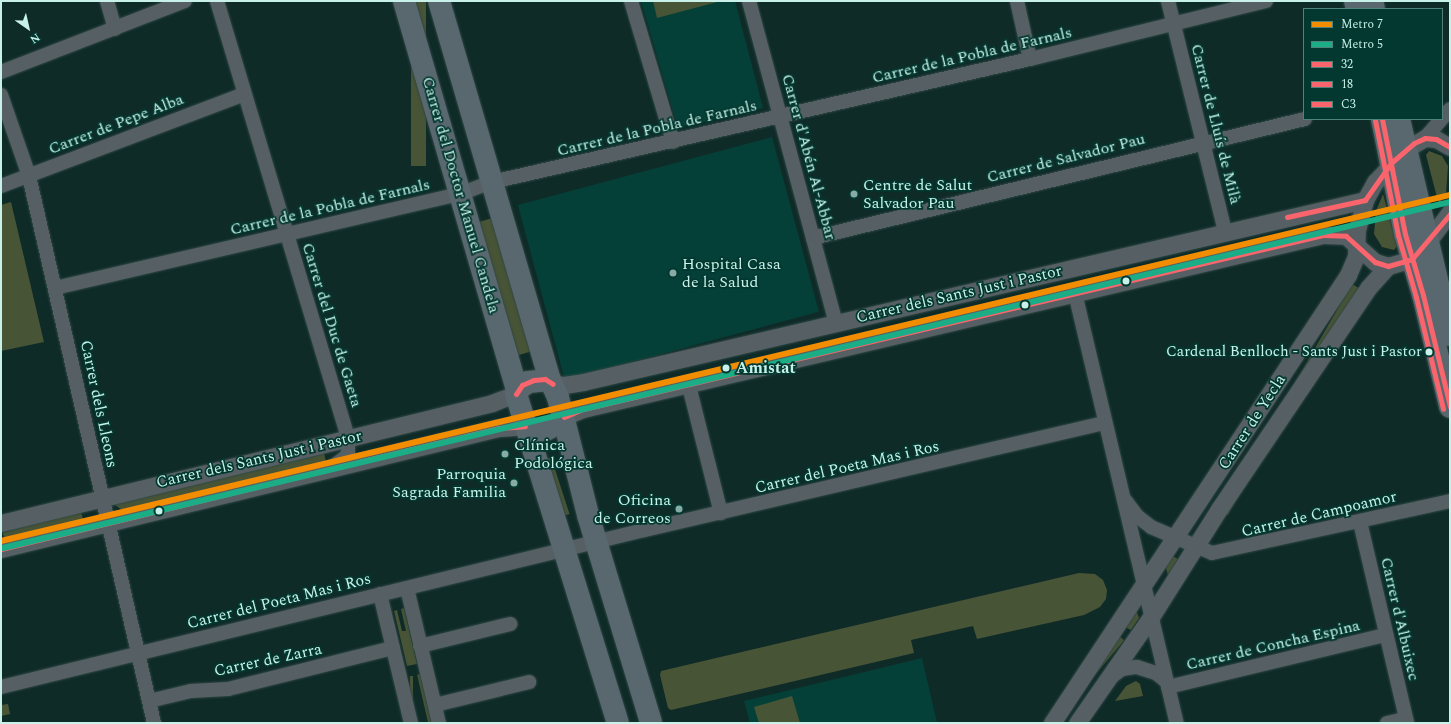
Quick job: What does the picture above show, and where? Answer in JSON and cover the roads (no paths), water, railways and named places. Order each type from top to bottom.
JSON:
[{"type":"main road","name":"Carrer del Doctor Manuel Candela","points":[[404,1],[516,392]]},
{"type":"main road","name":"Carrer del Doctor Manuel Candela","points":[[439,1],[552,382]]},
{"type":"main road","points":[[1382,120],[1399,156],[1429,243],[1450,336]]},
{"type":"main road","points":[[1399,120],[1399,156],[1412,259],[1423,295],[1450,407]]},
{"type":"main road","points":[[618,723],[516,392],[534,380],[552,382],[564,418],[597,543],[651,723]]},
{"type":"main road","points":[[527,428],[546,430],[564,418]]},
{"type":"main road","points":[[637,723],[647,723]]},
{"type":"street","points":[[107,1],[116,29]]},
{"type":"street","points":[[1,72],[116,29],[185,1]]},
{"type":"street","name":"Carrer del Duc de Gaeta","points":[[217,1],[348,438],[348,455],[331,468]]},
{"type":"street","points":[[631,1],[673,142]]},
{"type":"street","name":"Carrer d'Abén Al-Abbar","points":[[749,1],[836,323]]},
{"type":"street","points":[[1017,1],[1030,59]]},
{"type":"street","name":"Carrer de Lluís de Milà","points":[[1168,1],[1225,232]]},
{"type":"street","name":"Carrer de la Pobla de Farnals","points":[[55,288],[460,194],[492,182],[781,118],[1266,1]]},
{"type":"street","name":"Carrer de Pepe Alba","points":[[1,186],[244,94]]},
{"type":"street","name":"Carrer dels Lleons","points":[[1,95],[29,176],[154,723]]},
{"type":"street","points":[[1443,116],[1450,108]]},
{"type":"street","name":"Carrer de Salvador Pau","points":[[813,238],[1204,142],[1303,119]]},
{"type":"street","points":[[1365,200],[1399,156],[1425,138],[1440,120]]},
{"type":"street","points":[[1425,138],[1436,139],[1450,147]]},
{"type":"street","name":"Carrer dels Sants Just i Pastor","points":[[552,382],[564,385],[583,382],[1365,200]]},
{"type":"street","name":"Carrer de Yecla","points":[[1052,723],[1176,538],[1348,275],[1356,256],[1356,242],[1365,200]]},
{"type":"street","points":[[1356,242],[1366,255],[1388,266],[1412,259],[1429,243],[1450,214]]},
{"type":"street","name":"Carrer dels Sants Just i Pastor","points":[[564,418],[582,409],[689,386],[1323,235],[1346,236],[1356,242]]},
{"type":"street","name":"Carrer de Yecla","points":[[1077,723],[1102,685],[1151,617],[1196,548],[1219,509],[1368,288],[1388,266]]},
{"type":"street","points":[[1069,269],[1177,723]]},
{"type":"street","points":[[689,386],[720,513]]},
{"type":"street","name":"Carrer dels Sants Just i Pastor","points":[[1,523],[103,496],[506,400],[516,392]]},
{"type":"street","name":"Carrer del Poeta Mas i Ros","points":[[1,687],[380,594],[1105,423]]},
{"type":"street","name":"Carrer dels Sants Just i Pastor","points":[[1,549],[512,425],[527,428]]},
{"type":"street","points":[[1120,488],[1137,516],[1151,527],[1196,548]]},
{"type":"street","name":"Carrer de Campoamor","points":[[1196,548],[1212,553],[1223,553],[1450,501]]},
{"type":"street","name":"Carrer d'Albuixec","points":[[1360,522],[1406,721]]},
{"type":"street","points":[[407,588],[439,723]]},
{"type":"street","points":[[380,594],[411,723]]},
{"type":"street","points":[[420,646],[510,624]]},
{"type":"street","name":"Carrer de Concha Espina","points":[[1168,685],[1385,635]]},
{"type":"street","name":"Carrer de Zarra","points":[[149,701],[192,691],[228,689],[393,648]]},
{"type":"street","points":[[1102,685],[1122,669],[1131,667],[1149,670],[1168,685]]},
{"type":"street","points":[[434,704],[529,682]]},
{"type":"street","points":[[1387,723],[1406,721]]},
{"type":"metro line","name":"7","points":[[1,541],[1450,195]]},
{"type":"metro line","name":"5","points":[[3,548],[1450,202]]},
{"type":"place","name":"Centre de Salut Salvador Pau","points":[[854,194]]},
{"type":"place","name":"Hospital Casa de la Salud","points":[[673,273]]},
{"type":"place","name":"Cardenal Benlloch - Sants Just i Pastor","points":[[1429,352]]},
{"type":"place","name":"Amistat","points":[[726,368]]},
{"type":"place","name":"Clínica Podológica","points":[[505,454]]},
{"type":"place","name":"Parroquia Sagrada Familia","points":[[514,483]]},
{"type":"place","name":"Oficina de Correos","points":[[679,509]]}]
